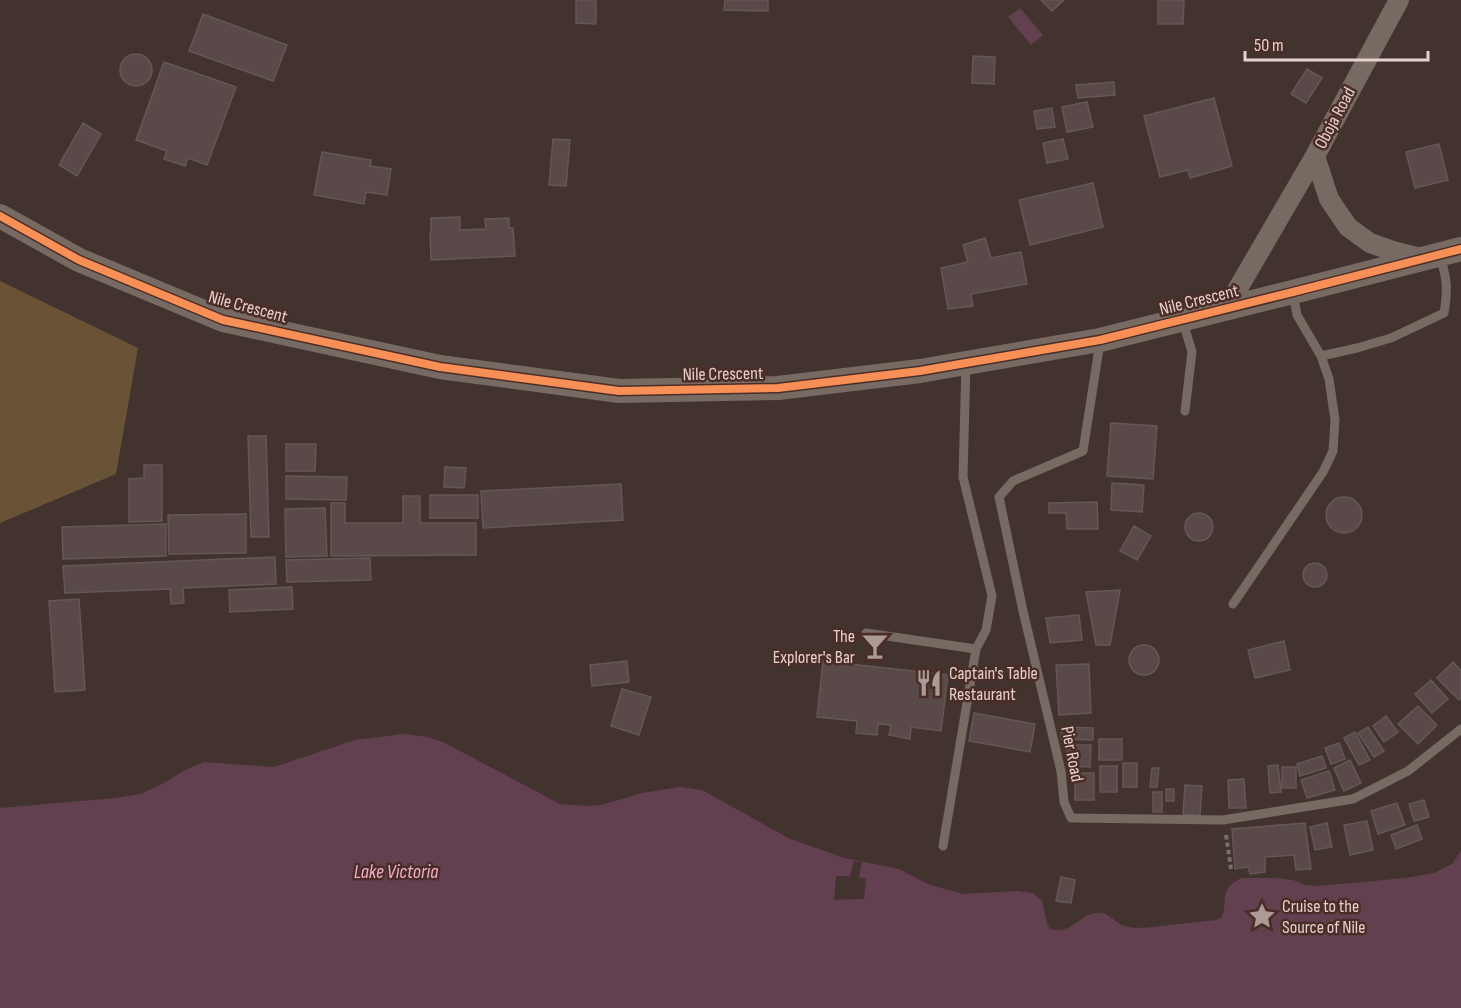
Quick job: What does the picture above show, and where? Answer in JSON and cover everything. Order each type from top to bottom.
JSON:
[{"type":"street","name":"Oboja Road","points":[[1399,0],[1315,156],[1329,199],[1348,227],[1370,243],[1393,251],[1442,254]]},
{"type":"street","points":[[1226,309],[1315,156]]},
{"type":"street","name":"Nile Crescent","points":[[0,216],[79,260],[223,320],[440,367],[619,391],[778,388],[920,371],[1100,340],[1442,254]]},
{"type":"lane","points":[[1321,356],[1391,338],[1444,313],[1447,296],[1442,254]]},
{"type":"lane","points":[[1233,604],[1323,472],[1333,451],[1335,420],[1329,379],[1321,356],[1297,315],[1293,292]]},
{"type":"lane","points":[[1183,319],[1192,352],[1185,411]]},
{"type":"lane","name":"Pier Road","points":[[1100,340],[1083,451],[1013,481],[999,497],[1061,771],[1064,802],[1071,818],[1223,820],[1353,799],[1408,771],[1461,729]]},
{"type":"lane","points":[[944,846],[976,649],[986,630],[992,596],[963,477],[966,363]]},
{"type":"lane","points":[[866,633],[976,649]]},
{"type":"path","points":[[1223,820],[1231,869]]},
{"type":"shaded area","points":[[0,281],[138,348],[116,474],[0,523]]},
{"type":"water","points":[[1020,8],[1043,35],[1031,45],[1008,17]]},
{"type":"water","name":"Lake Victoria","points":[[403,734],[443,742],[560,804],[601,805],[642,793],[680,787],[702,790],[788,838],[844,858],[899,869],[928,884],[963,894],[1017,891],[1033,893],[1042,901],[1050,929],[1058,930],[1096,913],[1106,914],[1124,926],[1137,928],[1216,920],[1222,917],[1225,895],[1229,886],[1241,878],[1276,878],[1318,886],[1406,878],[1434,873],[1452,864],[1461,851],[1461,1008],[0,1008],[0,808],[140,794],[204,762],[274,767],[355,740]]},
{"type":"pier","points":[[854,861],[862,862],[859,877],[866,879],[864,899],[834,900],[836,876],[850,876]]},
{"type":"building","points":[[576,0],[596,0],[596,24],[576,23]]},
{"type":"building","points":[[725,0],[768,0],[768,11],[724,10]]},
{"type":"building","points":[[1041,0],[1064,0],[1052,11]]},
{"type":"building","points":[[1158,0],[1184,0],[1183,24],[1158,24]]},
{"type":"building","points":[[203,14],[287,45],[273,81],[189,51]]},
{"type":"building","points":[[136,54],[147,59],[152,70],[147,81],[136,86],[125,81],[120,70],[125,59]]},
{"type":"building","points":[[973,56],[995,57],[994,84],[972,83]]},
{"type":"building","points":[[164,62],[236,87],[207,165],[188,158],[185,166],[164,159],[167,151],[136,140]]},
{"type":"building","points":[[1307,69],[1322,78],[1306,103],[1291,94]]},
{"type":"building","points":[[1114,82],[1115,95],[1078,98],[1076,85]]},
{"type":"building","points":[[1214,98],[1232,166],[1190,178],[1188,170],[1160,177],[1144,116]]},
{"type":"building","points":[[1087,102],[1093,127],[1067,132],[1062,107]]},
{"type":"building","points":[[1052,108],[1055,127],[1037,129],[1034,111]]},
{"type":"building","points":[[83,123],[101,134],[77,176],[59,165]]},
{"type":"building","points":[[553,139],[570,140],[566,186],[549,185]]},
{"type":"building","points":[[1063,139],[1068,159],[1047,163],[1043,143]]},
{"type":"building","points":[[1439,144],[1448,180],[1415,188],[1406,152]]},
{"type":"building","points":[[322,152],[371,160],[370,166],[391,169],[387,195],[366,192],[364,204],[314,195]]},
{"type":"building","points":[[1093,183],[1103,227],[1030,245],[1019,200]]},
{"type":"building","points":[[460,217],[460,230],[486,229],[485,219],[509,218],[509,228],[513,228],[515,256],[431,260],[431,218]]},
{"type":"building","points":[[985,238],[991,258],[1021,252],[1027,284],[971,294],[973,306],[948,309],[941,268],[968,262],[963,245]]},
{"type":"building","points":[[1111,423],[1157,426],[1153,479],[1107,476]]},
{"type":"building","points":[[248,436],[266,436],[269,537],[251,537]]},
{"type":"building","points":[[286,444],[316,444],[315,471],[286,471]]},
{"type":"building","points":[[144,465],[162,465],[162,521],[129,522],[129,479],[144,478]]},
{"type":"building","points":[[445,467],[466,468],[464,488],[444,487]]},
{"type":"building","points":[[286,476],[347,477],[346,500],[286,499]]},
{"type":"building","points":[[1112,483],[1144,485],[1142,512],[1111,510]]},
{"type":"building","points":[[621,484],[623,520],[483,528],[481,491]]},
{"type":"building","points":[[430,495],[478,495],[478,518],[430,518]]},
{"type":"building","points":[[403,496],[420,496],[420,523],[476,523],[476,555],[331,556],[331,503],[345,503],[345,523],[403,523]]},
{"type":"building","points":[[1344,497],[1357,502],[1362,515],[1357,528],[1344,533],[1331,528],[1326,515],[1331,502]]},
{"type":"building","points":[[1097,502],[1098,529],[1067,529],[1066,513],[1049,513],[1049,503]]},
{"type":"building","points":[[325,508],[327,556],[286,557],[285,509]]},
{"type":"building","points":[[1199,513],[1209,517],[1213,527],[1209,537],[1199,541],[1189,537],[1185,527],[1189,517]]},
{"type":"building","points":[[246,514],[246,553],[169,554],[168,515]]},
{"type":"building","points":[[166,524],[166,556],[63,559],[62,527]]},
{"type":"building","points":[[1134,526],[1151,536],[1137,560],[1120,551]]},
{"type":"building","points":[[275,557],[276,584],[183,588],[184,603],[171,604],[170,589],[65,593],[63,566]]},
{"type":"building","points":[[370,558],[371,580],[287,582],[286,560]]},
{"type":"building","points":[[1310,563],[1320,563],[1327,570],[1327,580],[1320,587],[1310,587],[1303,580],[1303,570]]},
{"type":"building","points":[[292,587],[293,609],[230,612],[229,590]]},
{"type":"building","points":[[1120,590],[1110,645],[1096,645],[1086,592]]},
{"type":"building","points":[[79,599],[85,690],[55,692],[49,601]]},
{"type":"building","points":[[1079,615],[1082,640],[1050,643],[1046,618]]},
{"type":"building","points":[[1284,641],[1290,670],[1255,678],[1248,650]]},
{"type":"building","points":[[1144,645],[1155,649],[1159,660],[1155,671],[1144,675],[1133,671],[1129,660],[1133,649]]},
{"type":"building","points":[[627,661],[629,682],[592,686],[590,665]]},
{"type":"building","points":[[823,661],[948,675],[941,731],[911,727],[910,739],[889,735],[891,725],[878,724],[877,735],[856,733],[857,721],[817,717]]},
{"type":"building","points":[[1453,662],[1461,671],[1461,698],[1459,700],[1437,678]]},
{"type":"building","points":[[1089,664],[1091,713],[1059,715],[1056,665]]},
{"type":"building","points":[[1431,680],[1448,699],[1432,713],[1415,694]]},
{"type":"building","points":[[622,689],[651,697],[639,735],[611,726]]},
{"type":"building","points":[[1418,706],[1437,725],[1418,744],[1398,724]]},
{"type":"building","points":[[974,713],[1035,724],[1030,752],[969,741]]},
{"type":"building","points":[[1386,716],[1398,732],[1384,742],[1373,726]]},
{"type":"building","points":[[1061,727],[1093,728],[1093,740],[1061,739]]},
{"type":"building","points":[[1368,727],[1384,751],[1374,757],[1358,733]]},
{"type":"building","points":[[1355,732],[1370,760],[1359,765],[1344,738]]},
{"type":"building","points":[[1099,739],[1122,739],[1122,760],[1099,760]]},
{"type":"building","points":[[1339,743],[1345,759],[1331,764],[1325,748]]},
{"type":"building","points":[[1067,745],[1091,745],[1090,767],[1067,766]]},
{"type":"building","points":[[1322,756],[1326,768],[1300,776],[1297,764]]},
{"type":"building","points":[[1350,760],[1361,783],[1344,791],[1334,768]]},
{"type":"building","points":[[1123,763],[1137,763],[1137,787],[1123,787]]},
{"type":"building","points":[[1278,765],[1281,792],[1270,793],[1268,766]]},
{"type":"building","points":[[1100,766],[1117,766],[1117,792],[1100,792]]},
{"type":"building","points":[[1282,767],[1296,767],[1296,788],[1282,788]]},
{"type":"building","points":[[1152,768],[1159,768],[1157,787],[1150,787]]},
{"type":"building","points":[[1329,771],[1335,790],[1307,798],[1301,780]]},
{"type":"building","points":[[1075,773],[1094,773],[1094,800],[1075,800]]},
{"type":"building","points":[[1244,779],[1246,808],[1229,808],[1228,780]]},
{"type":"building","points":[[1185,785],[1202,786],[1200,815],[1183,814]]},
{"type":"building","points":[[1166,789],[1174,789],[1174,801],[1166,801]]},
{"type":"building","points":[[1153,792],[1162,792],[1162,812],[1153,812]]},
{"type":"building","points":[[1424,800],[1429,817],[1414,821],[1409,804]]},
{"type":"building","points":[[1397,803],[1405,825],[1378,834],[1371,811]]},
{"type":"building","points":[[1367,821],[1373,850],[1350,855],[1344,825]]},
{"type":"building","points":[[1305,823],[1311,869],[1296,870],[1294,855],[1265,857],[1265,872],[1250,874],[1248,867],[1235,869],[1232,829]]},
{"type":"building","points":[[1327,823],[1332,847],[1315,850],[1310,827]]},
{"type":"building","points":[[1417,825],[1422,839],[1396,849],[1391,835]]},
{"type":"building","points":[[1061,877],[1075,880],[1071,903],[1056,901]]},
{"type":"cycle path","points":[[0,216],[79,260],[223,320],[440,367],[619,391],[778,388],[920,371],[1100,340],[1461,249]]},
{"type":"place","name":"The Explorer's Bar","points":[[875,646]]},
{"type":"place","name":"Captain's Table Restaurant","points":[[929,683]]},
{"type":"place","name":"Cruise to the Source of Nile","points":[[1262,916]]}]
